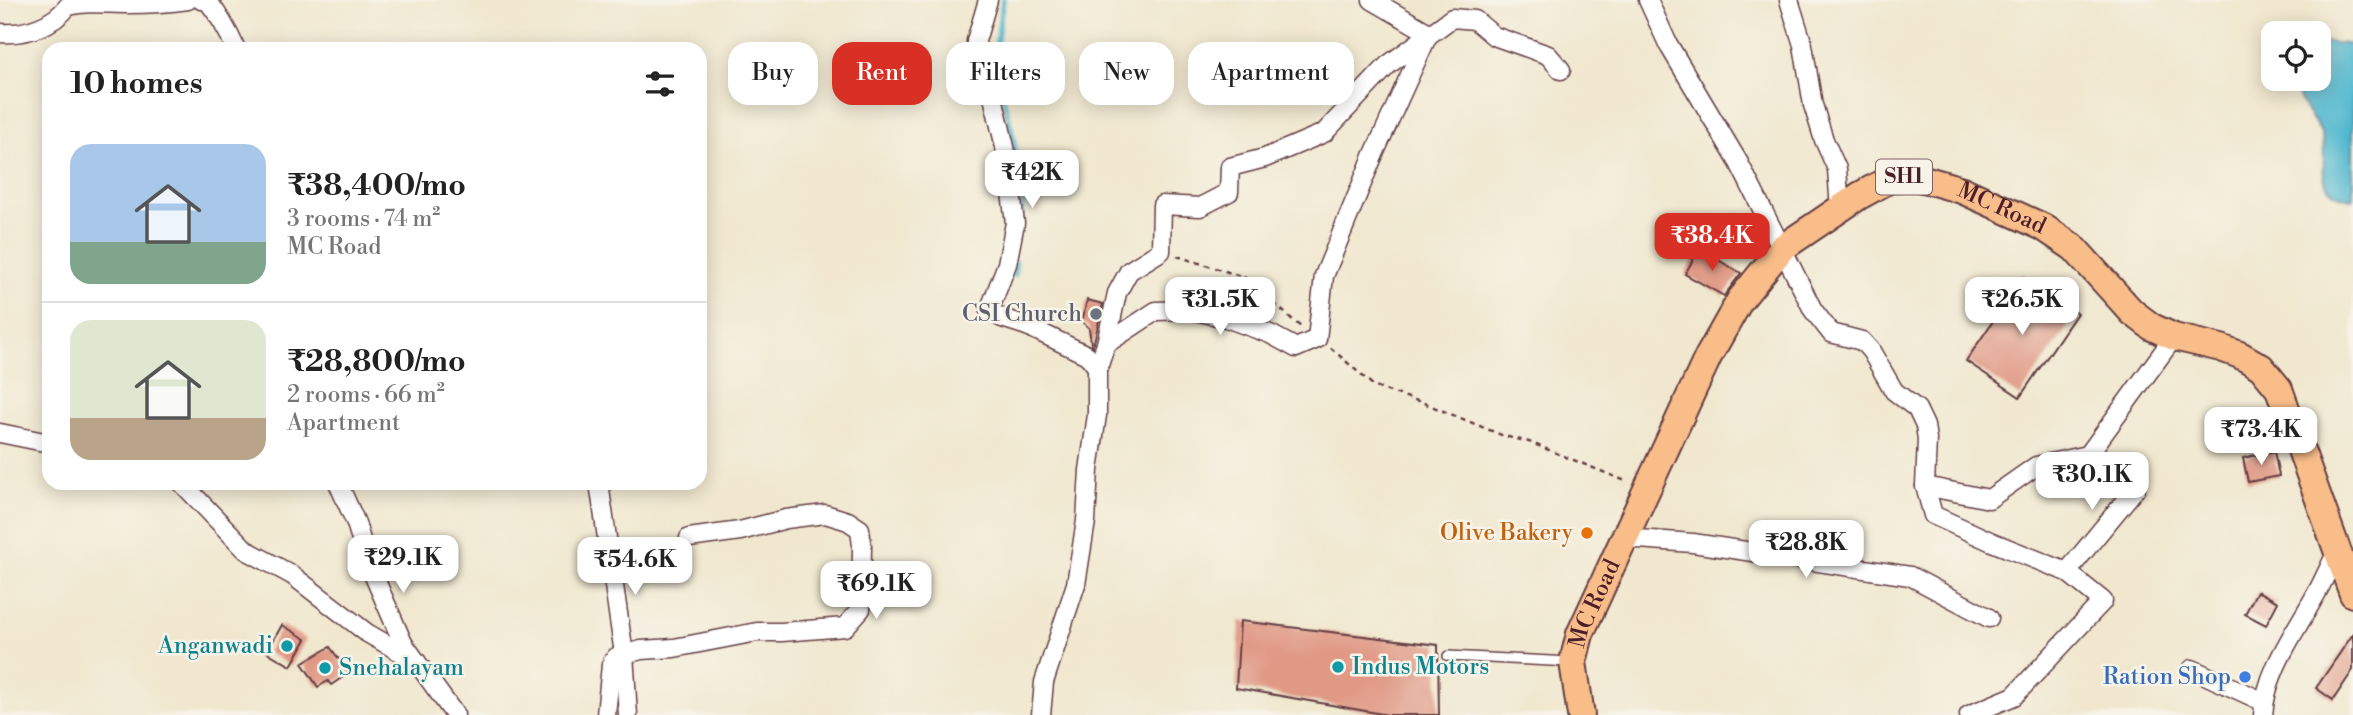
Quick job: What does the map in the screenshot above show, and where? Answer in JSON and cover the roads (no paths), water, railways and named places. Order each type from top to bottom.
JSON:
[{"type":"main road","name":"MC Road","points":[[1581,715],[1573,662],[1580,634],[1708,357],[1733,311],[1782,248],[1890,179],[1913,176],[1962,190],[2043,227],[2074,248],[2132,313],[2152,327],[2174,337],[2221,348],[2261,367],[2278,389],[2353,594]]},
{"type":"street","points":[[0,33],[40,27],[59,18],[68,6],[88,2],[140,4],[188,0]]},
{"type":"street","points":[[201,0],[207,0],[233,42]]},
{"type":"street","points":[[988,0],[976,41],[976,57],[993,97],[1004,147],[1015,223],[1007,264],[989,311],[1087,355],[1098,368]]},
{"type":"street","points":[[1372,0],[1429,33]]},
{"type":"street","points":[[1648,0],[1668,44],[1739,163],[1813,310],[1831,332],[1863,341],[1894,391],[1917,409],[1925,426],[1927,439],[1925,486],[1933,515],[2067,572],[2103,601],[2014,696],[1969,715]]},
{"type":"street","points":[[1789,0],[1803,45],[1813,105],[1837,169],[1840,209]]},
{"type":"street","points":[[1041,715],[1044,682],[1078,572],[1097,415],[1098,368],[1106,344],[1116,293],[1129,271],[1161,251],[1162,205],[1200,207],[1229,192],[1230,167],[1265,158],[1324,133],[1388,65],[1452,18],[1475,20],[1494,37],[1548,55],[1560,70]]},
{"type":"street","points":[[1106,344],[1156,311],[1191,310],[1237,322],[1296,348],[1317,338],[1324,276],[1374,154],[1429,33]]},
{"type":"street","points":[[1925,486],[1989,499],[2036,466],[2088,456],[2174,337]]},
{"type":"street","points":[[0,433],[42,442]]},
{"type":"street","points":[[2067,572],[2136,488],[2088,456]]},
{"type":"street","points":[[189,490],[246,550],[292,576],[367,633],[416,661]]},
{"type":"street","points":[[341,490],[356,523],[367,560],[403,643],[455,715]]},
{"type":"street","points":[[600,490],[624,654],[628,715]]},
{"type":"street","points":[[606,715],[611,665],[616,657],[641,650],[674,648],[757,632],[845,627],[861,609],[860,529],[848,521],[825,514],[689,538]]},
{"type":"street","points":[[1624,538],[1692,543],[1910,576],[1989,618]]},
{"type":"street","points":[[2192,669],[2264,709],[2280,655],[2316,594],[2336,552]]},
{"type":"lane","points":[[1448,656],[1573,662]]},
{"type":"water","points":[[2331,42],[2353,45],[2353,199],[2339,196],[2330,190],[2326,183],[2321,133],[2297,91],[2331,91]]},
{"type":"waterway","points":[[1003,0],[994,60],[1014,140],[1022,214]]},
{"type":"waterway","points":[[1014,276],[1016,262]]},
{"type":"place","name":"CSI Church","points":[[1096,314]]},
{"type":"place","name":"Olive Bakery","points":[[1587,533]]},
{"type":"place","name":"Anganwadi","points":[[287,646]]},
{"type":"place","name":"Indus Motors","points":[[1338,667]]},
{"type":"place","name":"Snehalayam","points":[[325,668]]},
{"type":"place","name":"Ration Shop","points":[[2245,677]]}]
